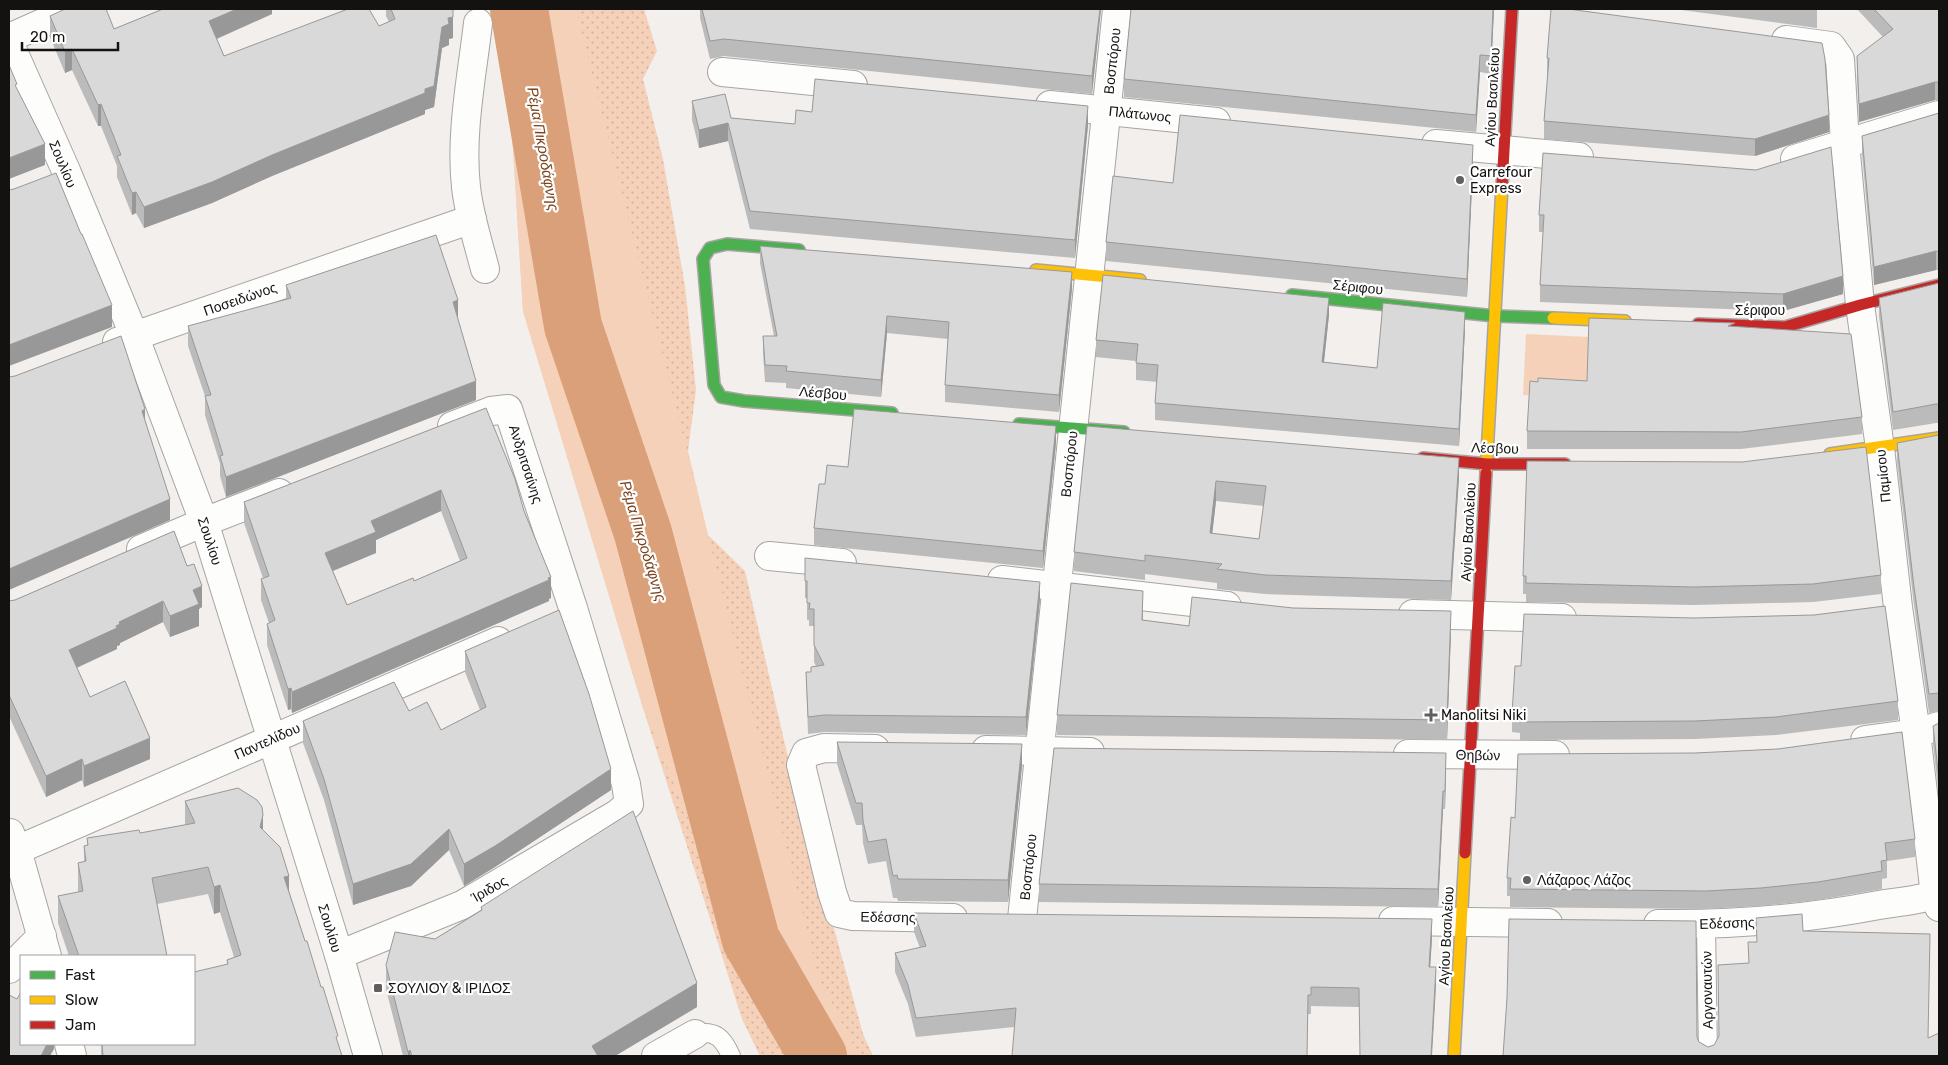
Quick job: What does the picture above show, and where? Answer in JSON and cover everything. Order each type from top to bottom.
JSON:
[{"type":"street","points":[[9,38],[74,9]]},
{"type":"street","name":"Βοσπόρου","points":[[1032,919],[1039,751],[1117,9]]},
{"type":"street","name":"Αγίου Βασιλείου","points":[[1454,1056],[1512,9]]},
{"type":"street","points":[[478,23],[465,144],[466,187],[485,270]]},
{"type":"street","name":"Παμίσου","points":[[1763,36],[1831,46],[1840,59],[1844,143],[1860,305],[1880,448],[1898,607],[1928,729],[1938,898]]},
{"type":"street","name":"Σουλίου","points":[[9,42],[67,173],[134,335],[204,522],[270,739],[339,955],[368,1056]]},
{"type":"street","points":[[722,72],[880,88]]},
{"type":"street","name":"Πλάτωνος","points":[[1028,103],[1236,124]]},
{"type":"street","points":[[1775,166],[1939,115]]},
{"type":"street","points":[[1415,142],[1602,159]]},
{"type":"street","points":[[42,183],[67,173]]},
{"type":"street","name":"Ποσειδώνος","points":[[98,349],[472,219]]},
{"type":"street","name":"Λέσβου","points":[[815,251],[727,244],[710,248],[703,259],[714,385],[721,397],[744,401],[904,414]]},
{"type":"street","points":[[1021,269],[1149,281]]},
{"type":"street","name":"Σέριφου","points":[[1689,324],[1786,327],[1860,305],[1939,285]]},
{"type":"street","name":"Σέριφου","points":[[1278,294],[1495,316],[1640,322]]},
{"type":"street","name":"Ανδριτσαίνης","points":[[426,436],[491,411],[508,409],[564,612],[626,784],[629,804]]},
{"type":"street","points":[[1003,422],[1132,433]]},
{"type":"street","points":[[1821,456],[1939,438]]},
{"type":"street","name":"Λέσβου","points":[[1408,457],[1487,464],[1575,464]]},
{"type":"street","points":[[116,560],[204,522],[306,482]]},
{"type":"street","points":[[769,556],[868,566]]},
{"type":"street","points":[[977,577],[1254,609]]},
{"type":"street","points":[[1870,611],[1898,607]]},
{"type":"street","points":[[1391,614],[1586,618]]},
{"type":"street","name":"Παντελίδου","points":[[11,842],[270,739],[518,632]]},
{"type":"street","points":[[1842,742],[1928,729]]},
{"type":"street","name":"Εδέσσης","points":[[902,749],[824,748],[806,753],[801,765],[832,892],[839,913],[853,916],[1032,919]]},
{"type":"street","points":[[961,750],[1118,752]]},
{"type":"street","name":"Θηβών","points":[[1383,754],[1581,755]]},
{"type":"street","name":"Ίριδος","points":[[339,955],[462,905],[617,814],[629,804]]},
{"type":"street","points":[[11,842],[45,946],[31,955]]},
{"type":"street","name":"Εδέσσης","points":[[1629,924],[1706,925],[1762,922],[1825,916],[1938,898]]},
{"type":"street","points":[[1372,921],[1570,923]]},
{"type":"street","points":[[9,969],[20,962]]},
{"type":"street","points":[[656,1056],[695,1034]]},
{"type":"lane","name":"Αργοναυτών","points":[[1706,925],[1708,1056]]},
{"type":"lane","points":[[695,1034],[705,1032],[717,1035],[724,1041],[730,1056]]},
{"type":"shaded area","points":[[492,9],[644,9],[657,51],[643,79],[663,159],[685,286],[696,390],[688,451],[708,535],[745,571],[793,779],[863,1034],[873,1056],[760,1056],[742,1019],[643,708],[523,311],[508,67]]},
{"type":"shaded area","points":[[492,9],[576,9],[819,978],[859,1056],[785,1056],[643,708],[523,311],[508,67]]},
{"type":"shaded area","points":[[1526,334],[1589,337],[1586,398],[1523,395]]},
{"type":"building","points":[[65,9],[106,9],[114,29],[163,9],[237,9],[209,21],[224,56],[348,9],[369,9],[379,26],[395,19],[391,9],[453,9],[453,17],[448,18],[449,24],[442,27],[434,86],[425,89],[425,93],[272,155],[212,182],[144,207],[136,192],[132,193],[117,156],[121,155],[101,104],[98,105],[72,49],[65,52],[50,16]]},
{"type":"building","points":[[702,9],[1100,9],[1092,76],[724,39],[710,41]]},
{"type":"building","points":[[1131,9],[1493,9],[1491,56],[1480,55],[1476,115],[1124,79]]},
{"type":"building","points":[[1551,9],[1568,9],[1822,43],[1829,115],[1755,139],[1544,121]]},
{"type":"building","points":[[1874,9],[1939,9],[1939,82],[1859,104],[1857,56],[1893,29]]},
{"type":"building","points":[[9,65],[17,84],[15,85],[45,144],[9,158]]},
{"type":"building","points":[[815,79],[1088,106],[1075,240],[750,211],[728,123],[699,130],[692,101],[725,94],[731,118],[795,124],[796,110],[812,112]]},
{"type":"building","points":[[1939,113],[1939,252],[1936,251],[1874,267],[1862,136]]},
{"type":"building","points":[[1180,115],[1473,145],[1467,279],[1106,242],[1113,176],[1173,183]]},
{"type":"building","points":[[1831,147],[1843,276],[1783,294],[1540,285],[1544,215],[1539,215],[1543,153],[1756,170]]},
{"type":"building","points":[[56,173],[112,305],[9,345],[9,190]]},
{"type":"building","points":[[436,235],[458,300],[453,302],[476,381],[226,477],[220,456],[223,455],[205,396],[211,395],[188,326],[291,298],[286,285]]},
{"type":"building","points":[[760,246],[1072,272],[1059,395],[945,385],[949,322],[887,316],[881,380],[786,371],[787,366],[765,365],[763,336],[777,336]]},
{"type":"building","points":[[1103,275],[1329,298],[1322,362],[1377,368],[1383,303],[1465,312],[1459,429],[1155,403],[1158,365],[1136,363],[1138,344],[1096,340]]},
{"type":"building","points":[[1939,283],[1939,404],[1893,412],[1879,298]]},
{"type":"building","points":[[1589,318],[1735,323],[1728,326],[1851,334],[1862,417],[1741,432],[1527,431],[1530,381],[1538,382],[1538,378],[1587,381]]},
{"type":"building","points":[[121,336],[145,409],[142,411],[170,499],[9,569],[9,377]]},
{"type":"building","points":[[486,408],[515,479],[524,511],[551,577],[548,578],[549,580],[292,692],[291,688],[288,689],[267,624],[275,620],[261,579],[269,576],[244,502]],"holes":[[[441,490],[467,558],[414,581],[413,578],[347,605],[325,553],[376,532],[371,521]]]},
{"type":"building","points":[[854,409],[1056,426],[1043,551],[814,528],[819,484],[825,484],[827,465],[848,467]]},
{"type":"building","points":[[1087,426],[1459,458],[1451,581],[1265,575],[1217,569],[1222,564],[1145,555],[1145,561],[1074,552]],"holes":[[[1216,481],[1266,486],[1259,539],[1210,533]]]},
{"type":"building","points":[[1939,435],[1939,693],[1929,694],[1897,443]]},
{"type":"building","points":[[1866,447],[1881,575],[1813,584],[1694,587],[1526,583],[1526,576],[1523,576],[1527,461],[1742,462]]},
{"type":"building","points":[[174,531],[187,566],[194,564],[202,586],[193,590],[199,604],[170,616],[163,601],[119,622],[120,624],[116,626],[117,628],[69,650],[90,697],[125,681],[150,738],[84,766],[82,759],[46,776],[9,695],[9,601]]},
{"type":"building","points":[[805,558],[1040,582],[1026,717],[824,715],[808,717],[806,672],[811,672],[811,667],[824,665],[814,645],[814,609],[809,609],[810,603],[807,603]]},
{"type":"building","points":[[1071,583],[1143,591],[1142,620],[1189,626],[1192,597],[1293,608],[1451,611],[1447,720],[1057,715]]},
{"type":"building","points":[[1885,606],[1898,701],[1776,717],[1695,721],[1520,722],[1520,715],[1512,714],[1515,666],[1521,666],[1524,614],[1694,618],[1814,615]]},
{"type":"building","points":[[559,610],[589,694],[611,769],[495,846],[464,864],[449,829],[411,864],[353,884],[324,779],[303,721],[394,682],[409,711],[427,702],[441,730],[486,707],[465,651]]},
{"type":"building","points":[[1939,723],[1939,779],[1933,726]]},
{"type":"building","points":[[1902,732],[1915,839],[1885,843],[1887,860],[1881,861],[1882,871],[1818,882],[1706,891],[1510,889],[1511,878],[1507,878],[1511,817],[1515,818],[1518,754],[1695,753],[1778,749]]},
{"type":"building","points":[[837,742],[1022,744],[1008,880],[898,879],[897,875],[893,876],[886,839],[868,842],[863,821],[862,803],[856,803]]},
{"type":"building","points":[[1054,748],[1446,753],[1438,889],[1039,884]]},
{"type":"building","points":[[238,788],[257,800],[262,807],[263,815],[260,827],[280,847],[289,876],[284,877],[321,987],[323,987],[342,1056],[103,1056],[102,1045],[195,1045],[195,972],[228,964],[227,960],[241,955],[220,885],[214,887],[208,867],[152,878],[167,955],[79,955],[58,896],[83,891],[78,863],[86,861],[84,846],[88,845],[87,838],[139,830],[140,833],[195,823],[185,801]]},
{"type":"building","points":[[633,811],[697,983],[592,1046],[598,1056],[412,1056],[410,1050],[408,1052],[386,965],[395,932],[435,939],[482,910],[481,907]]},
{"type":"building","points":[[914,913],[1432,919],[1429,967],[1436,967],[1431,1056],[1360,1056],[1359,988],[1311,987],[1311,995],[1308,995],[1307,1056],[1012,1056],[1016,1008],[916,1018],[908,985],[895,953],[926,946]]},
{"type":"building","points":[[1802,914],[1803,931],[1930,934],[1928,1038],[1939,1033],[1939,1056],[1503,1056],[1509,919],[1696,921],[1697,1037],[1699,1042],[1708,1047],[1714,1045],[1719,1036],[1718,965],[1749,963],[1748,942],[1757,942],[1756,918]]},
{"type":"building","points":[[20,994],[20,1045],[46,1045],[41,1056],[9,1056],[9,995],[17,999]]},
{"type":"waterway","name":"Ρέμα Πικροδάφνης","points":[[519,9],[573,326],[643,533],[751,940],[818,1056]]},
{"type":"traffic: fast","points":[[799,250],[727,244],[710,248],[703,259],[714,385],[721,397],[744,401],[892,413]]},
{"type":"traffic: fast","points":[[1292,295],[1495,316],[1553,318]]},
{"type":"traffic: fast","points":[[1019,424],[1124,432]]},
{"type":"traffic: slow","points":[[1486,473],[1502,186]]},
{"type":"traffic: slow","points":[[1036,270],[1140,280]]},
{"type":"traffic: slow","points":[[1553,318],[1625,321]]},
{"type":"traffic: slow","points":[[1830,454],[1939,438]]},
{"type":"traffic: slow","points":[[1454,1056],[1465,853]]},
{"type":"traffic: jam","points":[[1502,186],[1512,9]]},
{"type":"traffic: jam","points":[[1698,324],[1785,327],[1939,285]]},
{"type":"traffic: jam","points":[[1423,458],[1487,464],[1565,464]]},
{"type":"traffic: jam","points":[[1465,853],[1486,473]]},
{"type":"place","name":"Carrefour Express","points":[[1460,180]]},
{"type":"place","name":"Manolitsi Niki","points":[[1431,715]]},
{"type":"place","name":"Λάζαρος Λάζος","points":[[1527,880]]},
{"type":"place","name":"ΣΟΥΛΙΟΥ & ΙΡΙΔΟΣ","points":[[378,988]]}]
